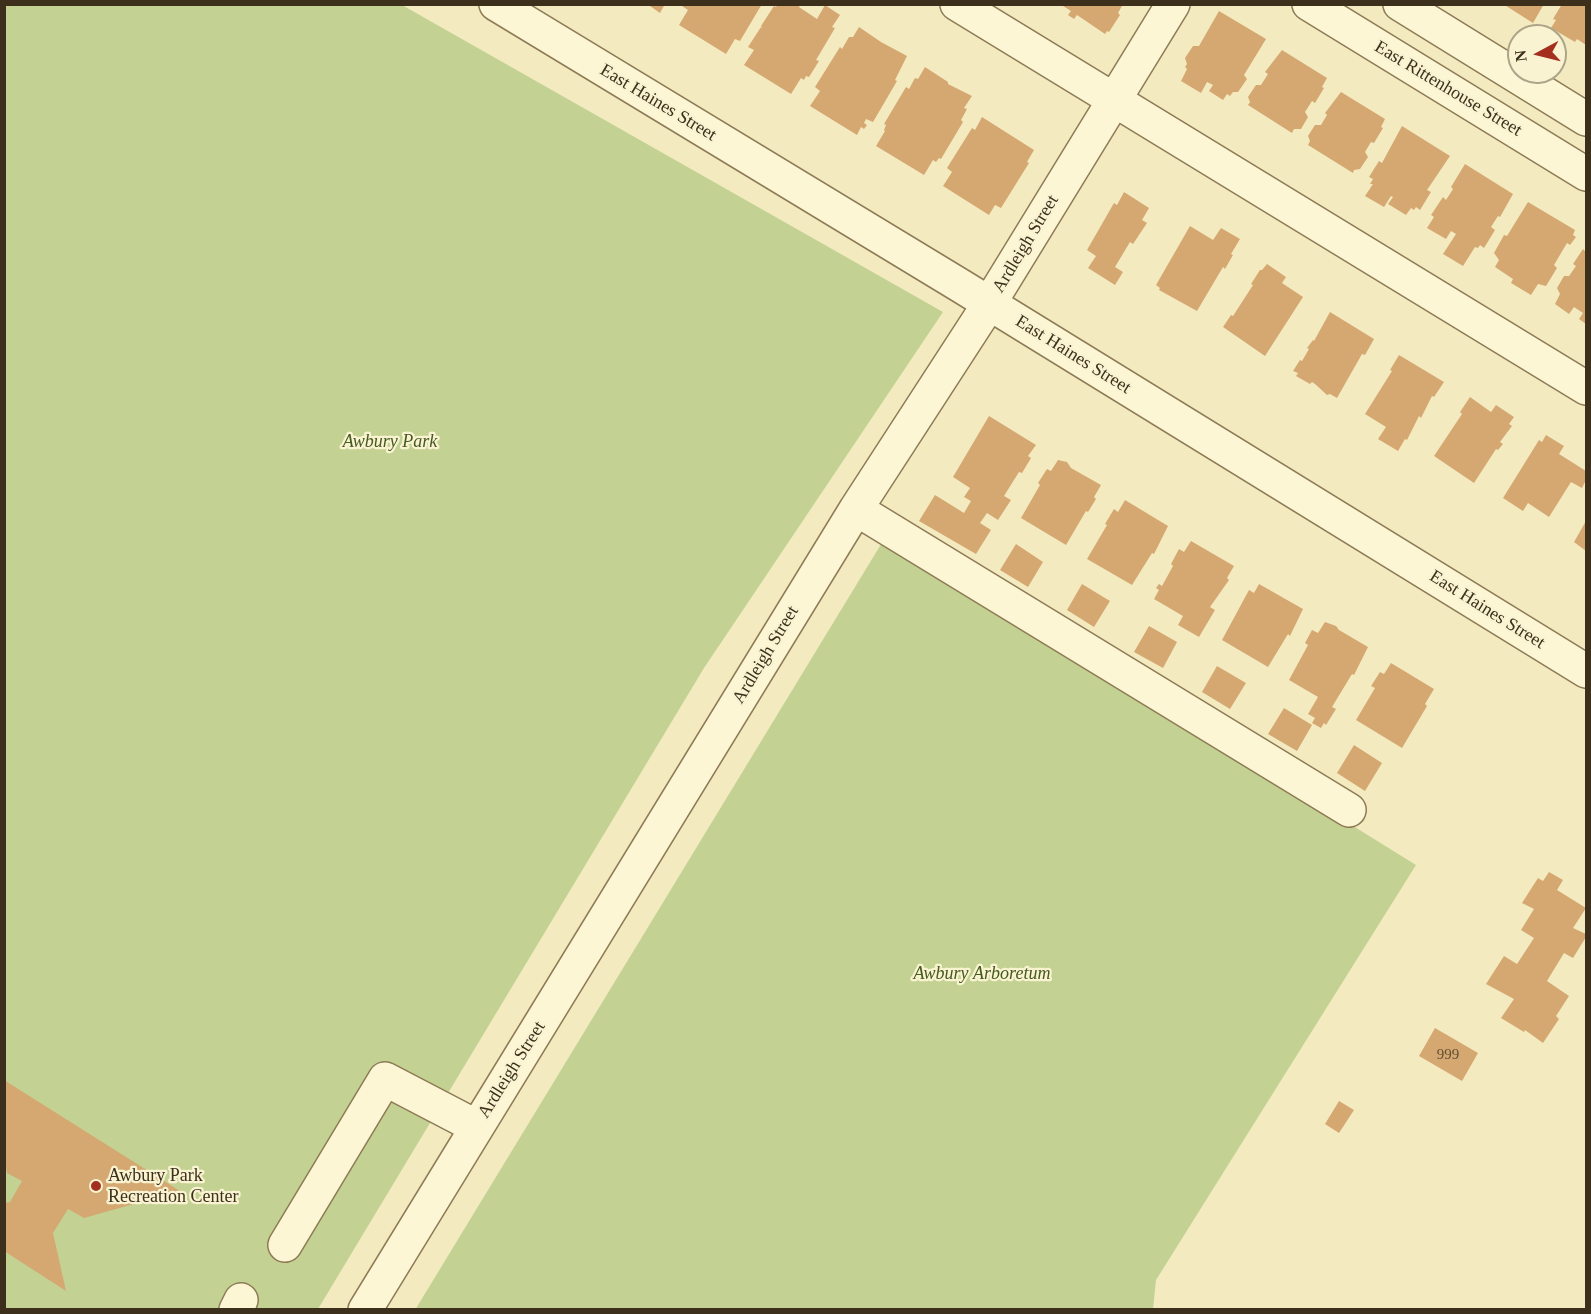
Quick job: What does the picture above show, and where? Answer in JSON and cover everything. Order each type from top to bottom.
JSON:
[{"type":"street","name":"East Haines Street","points":[[496,4],[1587,671]]},
{"type":"street","points":[[957,4],[1587,388]]},
{"type":"street","name":"Ardleigh Street","points":[[365,1310],[856,509],[989,304],[1173,4]]},
{"type":"street","name":"East Rittenhouse Street","points":[[1309,4],[1587,174]]},
{"type":"street","points":[[1400,4],[1587,119]]},
{"type":"street","points":[[856,509],[1349,810]]},
{"type":"street","points":[[285,1245],[385,1079],[477,1127]]},
{"type":"green space","name":"Awbury Park","points":[[5,5],[402,5],[943,312],[704,668],[318,1309],[5,1309]]},
{"type":"green space","name":"Awbury Arboretum","points":[[886,536],[1416,865],[1156,1280],[1153,1309],[415,1310]]},
{"type":"building","points":[[647,4],[665,4],[660,13]]},
{"type":"building","points":[[683,4],[762,4],[740,41],[735,39],[726,54],[679,25],[688,10],[682,6]]},
{"type":"building","points":[[800,4],[799,7],[817,19],[825,5],[840,15],[816,60],[819,61],[809,77],[806,76],[804,80],[801,78],[791,94],[744,65],[754,50],[748,47],[761,27],[763,29],[761,26],[774,6]]},
{"type":"building","points":[[1060,4],[1123,4],[1118,13],[1120,15],[1109,32],[1105,34],[1077,15],[1074,19],[1068,15],[1071,11]]},
{"type":"building","points":[[1503,4],[1544,4],[1533,23]]},
{"type":"building","points":[[1562,4],[1586,4],[1586,45],[1577,39],[1575,42],[1567,37],[1567,24],[1554,24],[1556,20],[1553,19]]},
{"type":"building","points":[[1219,11],[1266,39],[1244,75],[1247,79],[1238,92],[1233,92],[1230,96],[1227,94],[1223,100],[1209,91],[1213,85],[1207,82],[1201,93],[1181,81],[1187,69],[1185,58],[1193,46],[1199,46]]},
{"type":"building","points":[[859,27],[907,56],[895,80],[897,81],[873,122],[866,119],[864,123],[867,125],[864,129],[861,127],[857,135],[810,106],[820,91],[815,87],[840,47],[842,49]]},
{"type":"building","points":[[1282,50],[1327,78],[1315,103],[1312,101],[1305,112],[1308,117],[1301,129],[1294,129],[1292,133],[1248,105],[1250,102],[1248,97],[1256,85],[1261,85],[1268,74],[1265,72]]},
{"type":"building","points":[[925,67],[948,84],[972,96],[964,108],[967,109],[961,120],[963,122],[941,159],[939,158],[936,162],[933,160],[924,175],[876,146],[885,131],[886,125],[884,124],[906,87],[909,89]]},
{"type":"building","points":[[1341,92],[1385,119],[1381,127],[1383,128],[1374,143],[1371,142],[1365,152],[1368,157],[1360,169],[1354,170],[1353,173],[1308,145],[1310,141],[1308,136],[1315,125],[1321,125],[1327,115],[1325,113]]},
{"type":"building","points":[[982,117],[1034,150],[1027,162],[1029,163],[1001,208],[995,205],[989,215],[943,186],[952,172],[947,168],[972,128],[975,130]]},
{"type":"building","points":[[1402,126],[1450,156],[1427,190],[1431,192],[1420,210],[1416,207],[1414,210],[1411,208],[1406,215],[1388,204],[1393,197],[1391,196],[1384,207],[1365,196],[1373,184],[1370,184],[1373,179],[1369,177],[1379,161],[1382,163]]},
{"type":"building","points":[[1465,164],[1513,194],[1500,217],[1498,216],[1491,227],[1495,230],[1484,248],[1480,245],[1478,248],[1475,247],[1463,266],[1443,254],[1456,234],[1451,231],[1446,239],[1427,228],[1434,217],[1431,215],[1443,197],[1446,200]]},
{"type":"building","points":[[1124,192],[1149,208],[1142,220],[1147,223],[1133,244],[1130,242],[1115,267],[1123,272],[1115,285],[1088,268],[1096,256],[1087,250],[1114,203],[1117,205]]},
{"type":"building","points":[[1528,202],[1575,230],[1573,235],[1576,237],[1570,245],[1567,243],[1554,265],[1557,268],[1546,286],[1538,284],[1531,295],[1511,283],[1513,279],[1495,267],[1499,260],[1494,253]]},
{"type":"building","points":[[1190,226],[1213,240],[1221,228],[1240,239],[1225,269],[1223,267],[1197,311],[1159,290],[1160,288],[1156,285]]},
{"type":"building","points":[[1583,249],[1586,252],[1586,324],[1579,319],[1583,313],[1574,307],[1569,314],[1555,304],[1560,294],[1557,288],[1564,276],[1569,276],[1576,266],[1573,264]]},
{"type":"building","points":[[1267,264],[1286,277],[1282,283],[1303,297],[1265,356],[1223,327],[1231,315],[1233,316],[1260,270]]},
{"type":"building","points":[[1330,312],[1374,339],[1365,355],[1362,354],[1337,398],[1330,394],[1327,395],[1312,382],[1310,384],[1296,376],[1298,373],[1293,371],[1300,360],[1302,361],[1309,349],[1307,348],[1314,341]]},
{"type":"building","points":[[1399,355],[1444,382],[1434,397],[1432,396],[1421,418],[1419,416],[1407,440],[1405,439],[1398,451],[1378,439],[1386,427],[1365,414],[1392,371],[1390,370]]},
{"type":"building","points":[[1470,397],[1491,412],[1496,405],[1514,417],[1509,424],[1512,426],[1500,442],[1503,444],[1498,450],[1496,449],[1474,483],[1434,456],[1462,414],[1460,412]]},
{"type":"building","points":[[989,416],[1036,445],[1028,456],[1031,458],[1022,473],[1019,472],[1004,496],[1011,500],[998,520],[987,513],[980,523],[991,530],[976,554],[919,521],[935,495],[964,513],[971,501],[964,497],[970,488],[953,477]]},
{"type":"building","points":[[1546,435],[1564,446],[1559,454],[1586,471],[1586,480],[1582,488],[1571,482],[1549,517],[1528,503],[1523,511],[1503,498],[1539,440],[1542,442]]},
{"type":"building","points":[[1058,460],[1067,462],[1071,468],[1101,485],[1094,497],[1096,499],[1088,512],[1086,511],[1066,545],[1021,518],[1040,485],[1038,483],[1047,469],[1051,471]]},
{"type":"building","points":[[1125,500],[1168,526],[1154,554],[1152,553],[1132,585],[1087,559],[1114,509],[1118,512]]},
{"type":"building","points":[[1586,521],[1586,551],[1574,542]]},
{"type":"building","points":[[1191,541],[1234,566],[1227,578],[1229,580],[1210,607],[1215,610],[1199,637],[1178,625],[1183,616],[1154,599],[1159,590],[1156,588],[1159,584],[1162,586],[1179,549],[1184,552]]},
{"type":"building","points":[[1016,544],[1043,562],[1028,587],[1000,570]]},
{"type":"building","points":[[1082,584],[1110,601],[1094,627],[1067,610]]},
{"type":"building","points":[[1259,584],[1303,609],[1290,636],[1288,634],[1268,667],[1222,640],[1249,590],[1254,593]]},
{"type":"building","points":[[1325,622],[1336,626],[1368,647],[1354,675],[1352,674],[1332,707],[1336,709],[1326,725],[1324,723],[1321,728],[1312,723],[1315,718],[1308,714],[1318,697],[1289,680],[1308,645],[1305,643],[1312,630],[1318,633]]},
{"type":"building","points":[[1149,626],[1177,642],[1163,668],[1134,652]]},
{"type":"building","points":[[1391,663],[1434,689],[1425,704],[1427,706],[1402,748],[1356,720],[1375,688],[1371,686],[1380,672],[1384,674]]},
{"type":"building","points":[[1217,666],[1246,683],[1230,709],[1202,692]]},
{"type":"building","points":[[1284,708],[1312,725],[1297,751],[1268,734]]},
{"type":"building","points":[[1354,745],[1382,763],[1365,791],[1337,773]]},
{"type":"building","points":[[1549,872],[1563,880],[1557,890],[1586,908],[1573,928],[1586,934],[1586,937],[1573,958],[1564,953],[1547,981],[1569,996],[1556,1016],[1559,1019],[1543,1043],[1525,1030],[1524,1032],[1501,1018],[1514,999],[1486,984],[1504,956],[1517,964],[1534,938],[1521,930],[1534,909],[1522,903],[1538,878],[1543,881]]},
{"type":"building","points":[[1435,1028],[1478,1053],[1462,1081],[1419,1056]]},
{"type":"building","name":"Awbury Park Recreation Center","points":[[4,1080],[180,1191],[84,1218],[68,1209],[53,1233],[66,1291],[4,1251],[4,1203],[10,1202],[22,1181],[7,1173],[4,1157]]},
{"type":"building","points":[[1339,1101],[1354,1110],[1339,1133],[1325,1124]]},
{"type":"place","name":"Awbury Park Recreation Center","points":[[96,1186]]}]
